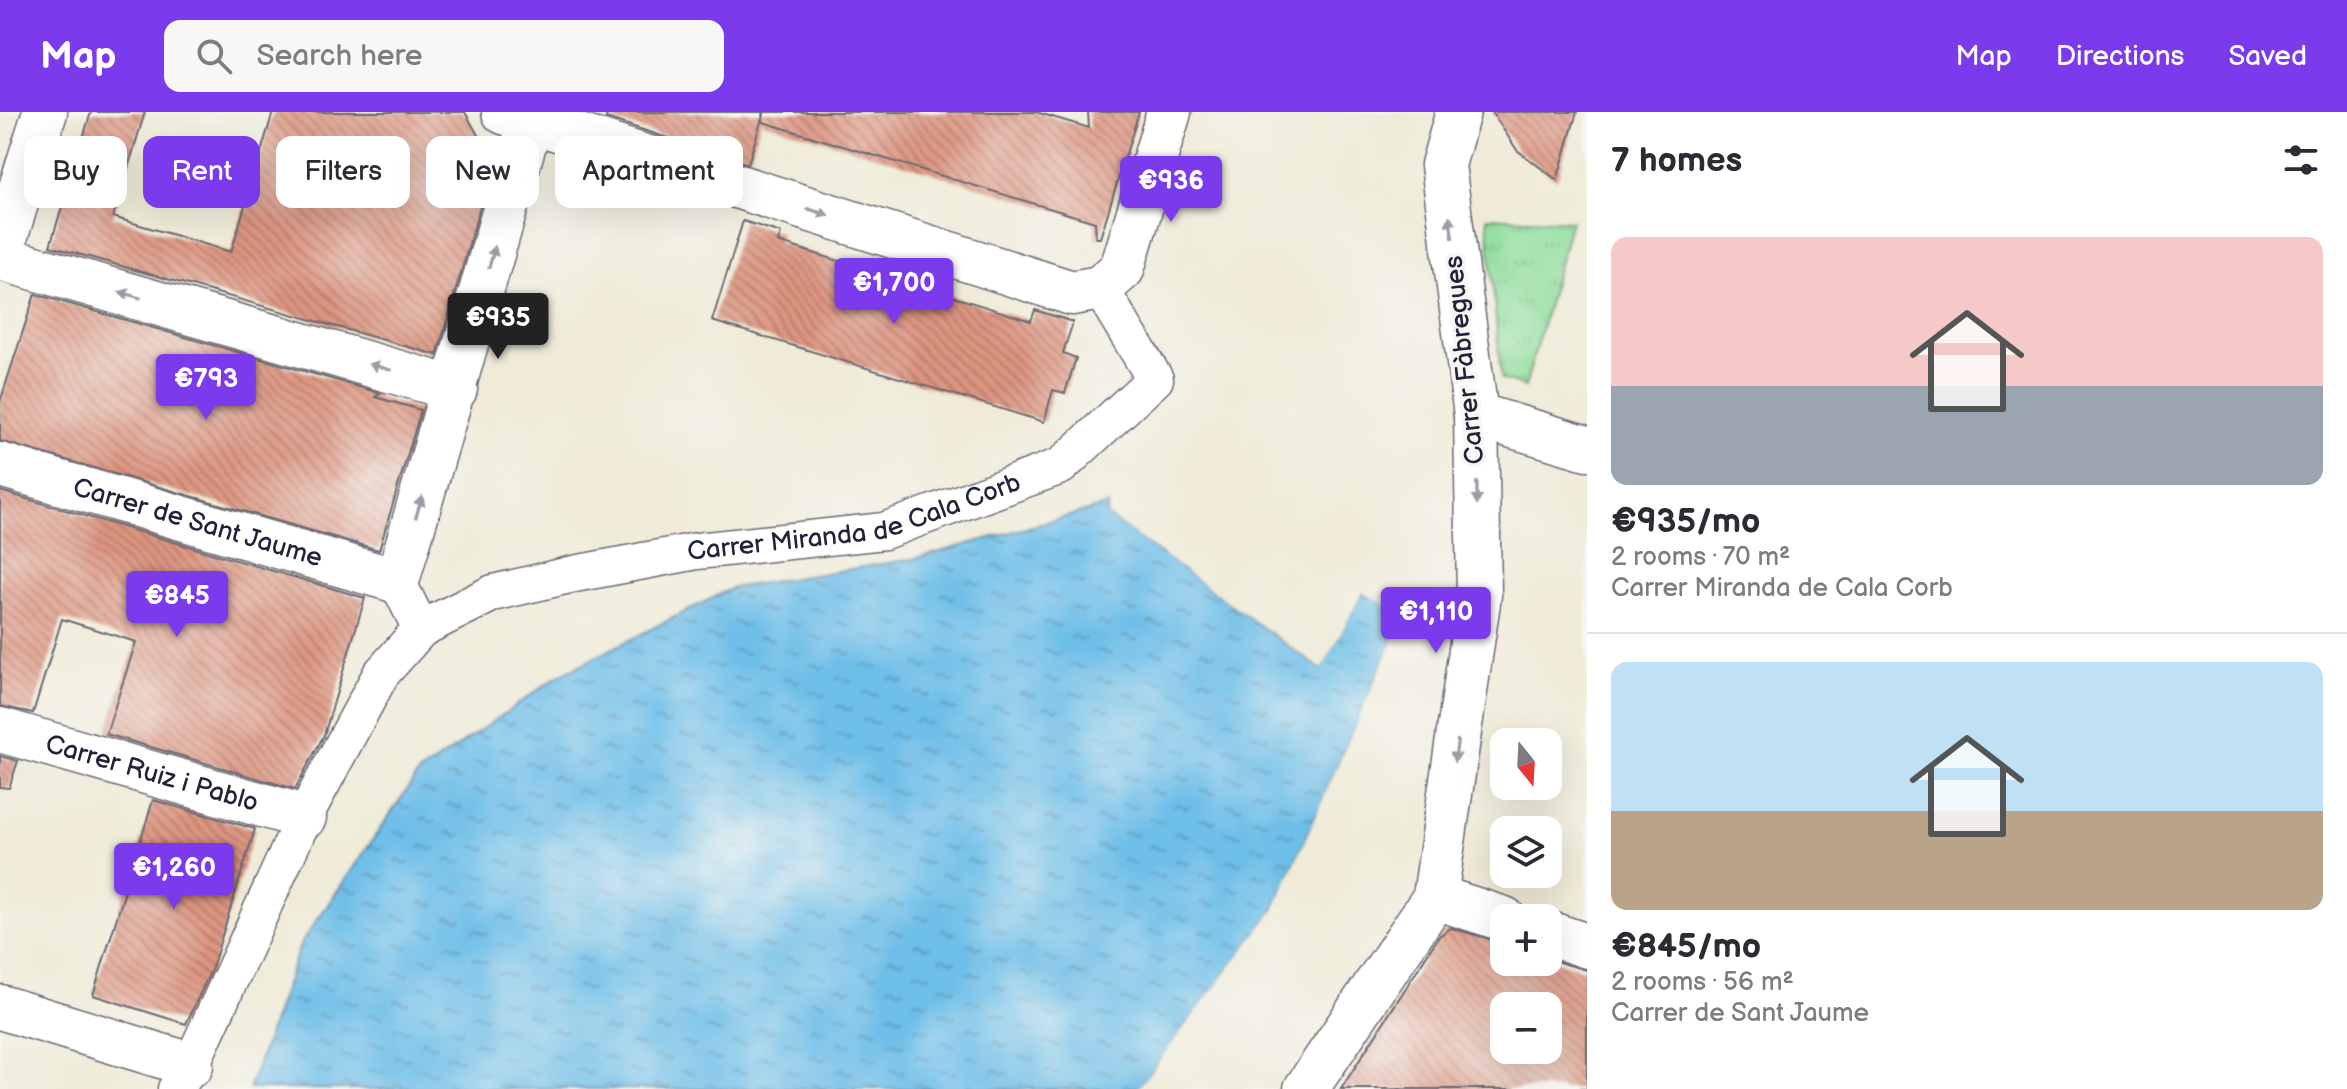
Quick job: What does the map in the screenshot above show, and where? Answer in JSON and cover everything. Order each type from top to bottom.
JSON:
[{"type":"street","points":[[45,112],[0,256],[455,389]]},
{"type":"street","points":[[421,629],[397,581],[455,389],[516,116],[1072,293],[1100,288],[1122,269],[1169,112]]},
{"type":"street","name":"Carrer Fàbregues","points":[[1306,1089],[1435,897],[1479,595],[1476,415],[1443,165],[1458,112]]},
{"type":"street","name":"Carrer Miranda de Cala Corb","points":[[183,1077],[304,817],[381,674],[421,629],[493,593],[574,574],[697,551],[884,531],[1061,466],[1155,379],[1100,288]]},
{"type":"street","points":[[1476,415],[1587,448]]},
{"type":"street","name":"Carrer de Sant Jaume","points":[[0,465],[397,581]]},
{"type":"street","name":"Carrer Ruiz i Pablo","points":[[0,730],[304,817]]},
{"type":"street","points":[[1435,897],[1490,915]]},
{"type":"street","points":[[1562,938],[1587,946]]},
{"type":"street","points":[[0,1007],[183,1077]]},
{"type":"green space","points":[[1487,217],[1571,221],[1525,387],[1501,379]]},
{"type":"water","points":[[1108,505],[1107,515],[1321,669],[1364,591],[1404,615],[1274,910],[1137,1089],[249,1089],[300,945],[418,774],[558,676],[732,588],[918,558]]},
{"type":"pier","points":[[1111,503],[1111,513],[1320,663],[1362,588],[1408,614],[1277,912],[1142,1089],[1137,1089],[1274,910],[1404,615],[1363,592],[1322,669],[1107,515]]},
{"type":"building","points":[[91,112],[145,112],[127,171],[127,136],[84,136]]},
{"type":"building","points":[[273,112],[465,112],[478,136],[426,136],[426,208],[480,208],[437,355],[50,246],[62,208],[116,208],[113,217],[231,252],[244,208],[260,208],[260,155]]},
{"type":"building","points":[[607,112],[764,112],[748,164],[743,162],[743,136],[662,136],[606,118]]},
{"type":"building","points":[[764,112],[1036,112],[1089,128],[1088,112],[1139,112],[1100,238],[1096,238],[1095,222],[763,122]]},
{"type":"building","points":[[1492,112],[1577,112],[1557,180],[1517,150]]},
{"type":"building","points":[[743,221],[781,233],[778,242],[1031,321],[1035,310],[1073,322],[1063,353],[1076,358],[1065,393],[1053,390],[1044,422],[712,321]]},
{"type":"building","points":[[35,294],[380,393],[375,397],[421,410],[379,550],[0,441],[0,402]]},
{"type":"building","points":[[0,491],[365,598],[324,735],[295,789],[106,734],[136,642],[62,619],[33,713],[0,706]]},
{"type":"building","points":[[0,756],[18,761],[9,788],[0,787]]},
{"type":"building","points":[[153,800],[255,829],[212,968],[186,1024],[93,995]]},
{"type":"building","points":[[1451,928],[1490,939],[1490,976],[1562,976],[1562,963],[1587,970],[1587,1089],[1341,1089],[1439,936]]}]
